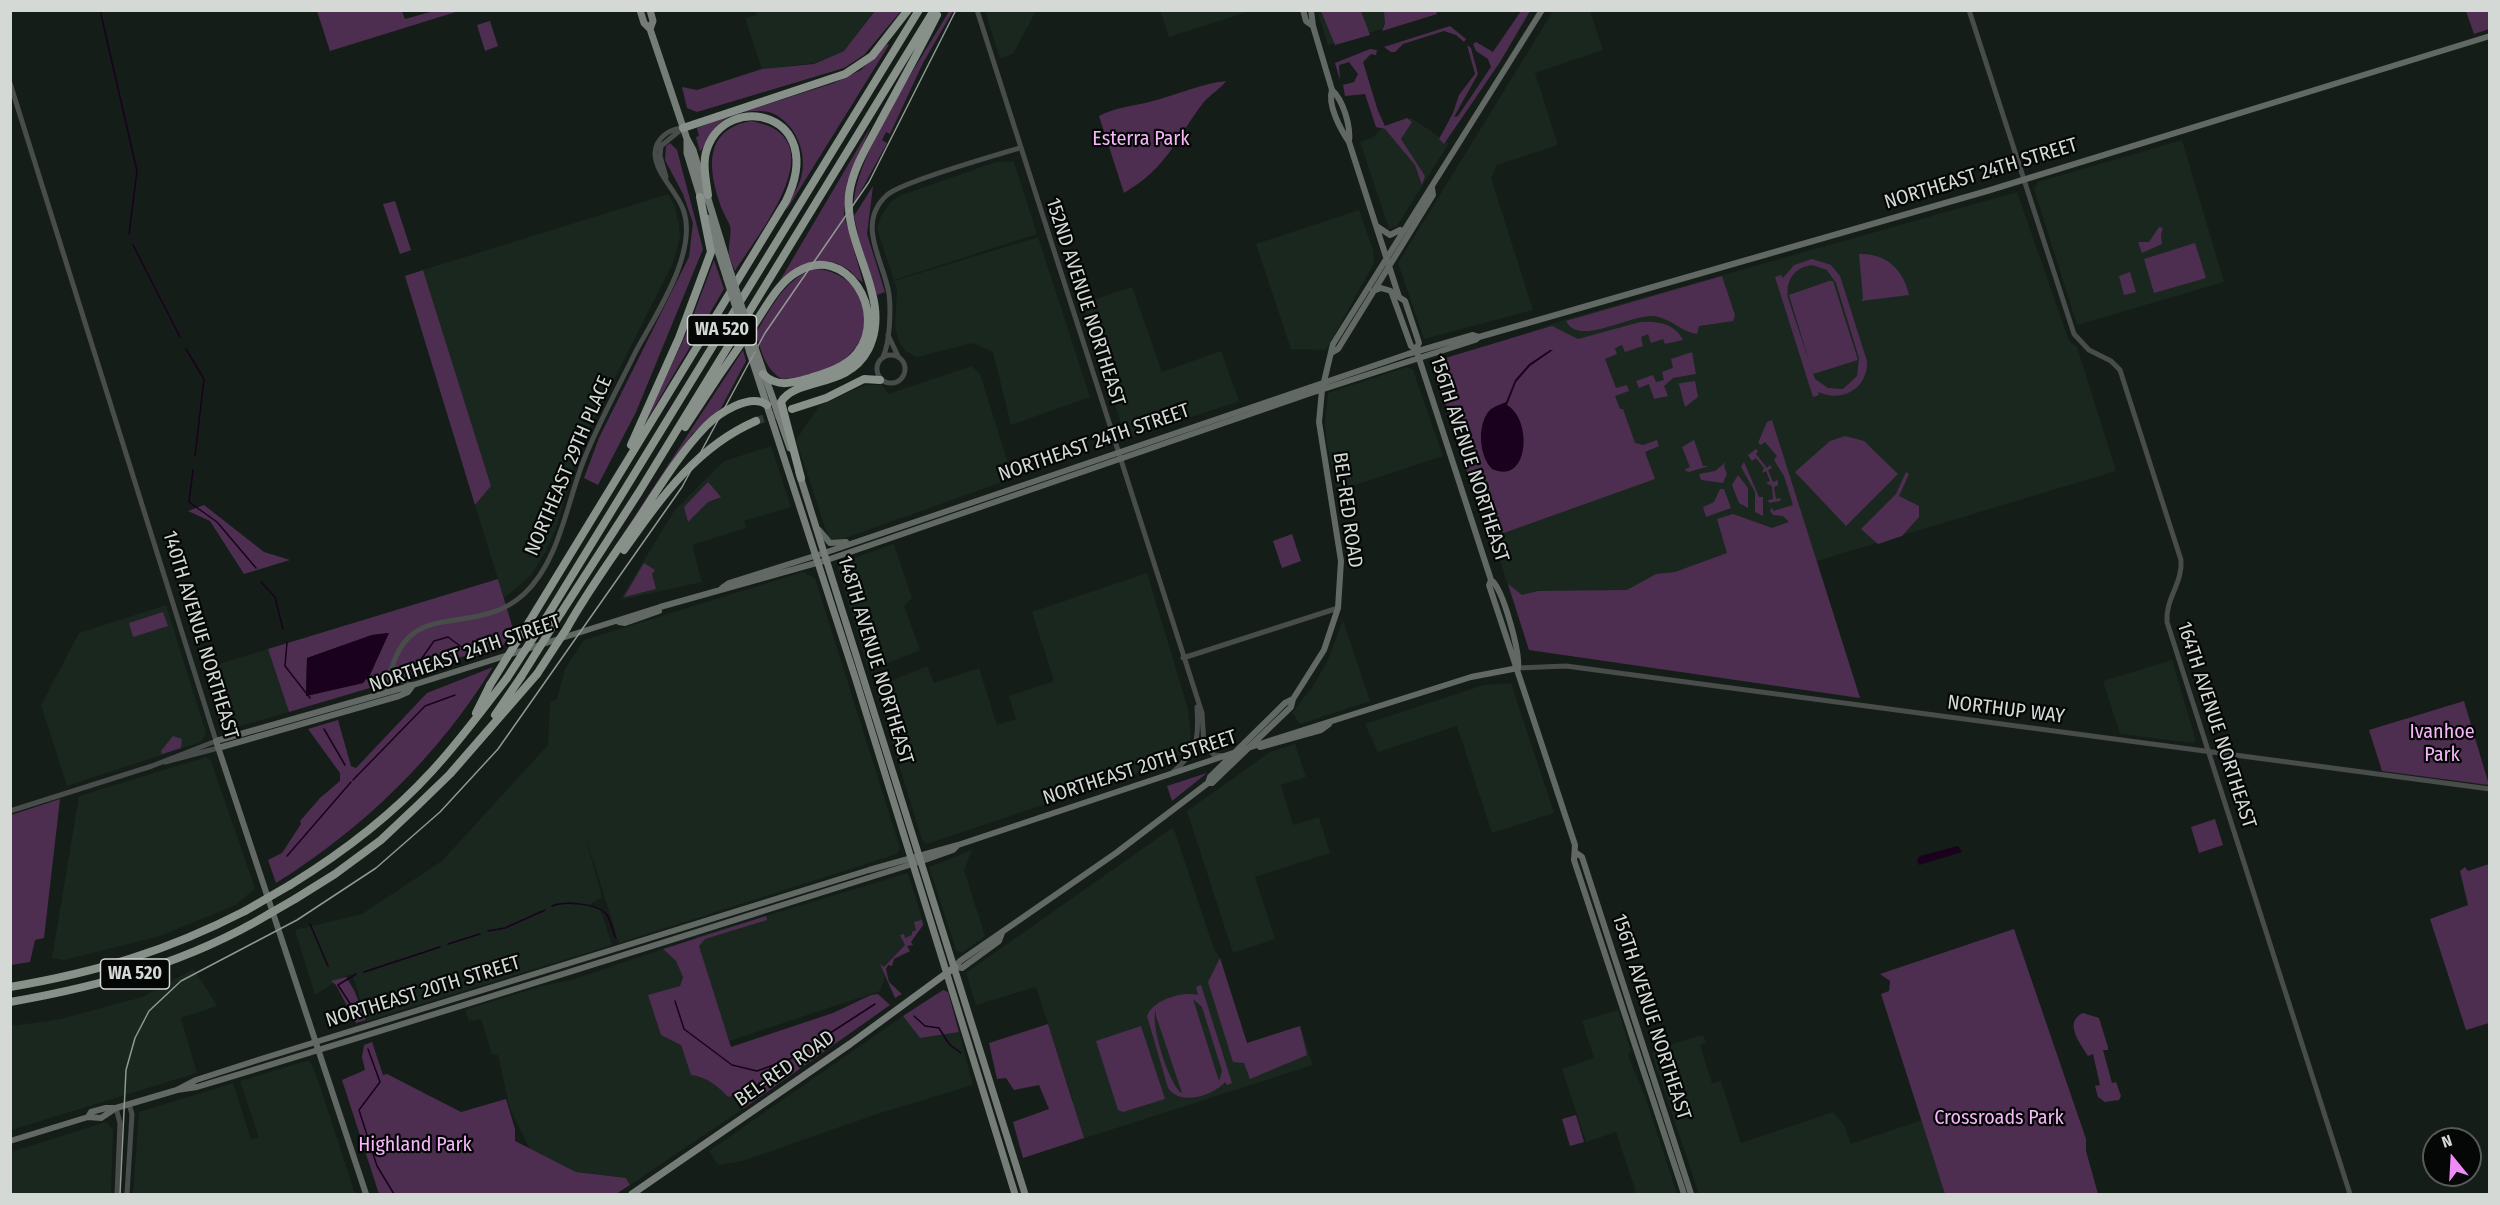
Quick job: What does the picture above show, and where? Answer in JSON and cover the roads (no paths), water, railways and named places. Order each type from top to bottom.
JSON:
[{"type":"highway","points":[[683,128],[845,74],[872,56],[908,10]]},
{"type":"highway","name":"WA 520","points":[[10,987],[82,974],[165,949],[245,911],[331,860],[391,811],[432,771],[507,678],[546,618],[919,10]]},
{"type":"highway","points":[[801,478],[781,402],[791,392],[831,380],[851,369],[863,358],[870,344],[876,323],[875,306],[849,222],[849,193],[868,146],[937,10]]},
{"type":"highway","name":"WA 520","points":[[10,1002],[68,991],[154,968],[201,950],[252,925],[335,874],[381,840],[450,774],[484,732],[521,677],[639,492],[937,10]]},
{"type":"highway","points":[[466,730],[490,685],[607,490],[786,201],[794,184],[798,163],[797,153],[790,136],[777,123],[761,117],[739,118],[724,126],[710,142],[705,156],[704,196],[711,249],[705,271],[672,356],[607,490]]},
{"type":"highway","points":[[639,492],[759,317],[790,276],[806,267],[821,265],[835,267],[852,278],[861,292],[869,317],[867,332],[858,353],[837,368],[798,381],[779,384],[763,374]]},
{"type":"highway","points":[[792,409],[826,398],[864,379],[880,380]]},
{"type":"highway","points":[[584,604],[680,457],[705,426],[716,417],[745,403],[758,400],[767,405]]},
{"type":"highway","points":[[484,732],[537,674],[584,604],[672,484],[724,436],[756,421]]},
{"type":"main road","name":"148TH AVENUE NORTHEAST","points":[[640,10],[644,23],[650,29],[687,139],[687,153],[704,196],[767,405],[912,860],[1015,1194]]},
{"type":"main road","name":"148TH AVENUE NORTHEAST","points":[[650,10],[653,21],[650,29]]},
{"type":"main road","name":"156TH AVENUE NORTHEAST","points":[[1303,10],[1306,21],[1313,26]]},
{"type":"main road","name":"156TH AVENUE NORTHEAST","points":[[1311,10],[1313,26],[1332,90],[1330,96],[1342,132],[1349,142],[1389,265],[1411,346],[1417,352],[1491,580],[1489,585],[1518,668],[1575,852],[1574,860],[1684,1194]]},
{"type":"main road","name":"BEL-RED ROAD","points":[[632,1194],[850,1044],[955,968],[960,961],[1208,783],[1212,783],[1250,749],[1291,707],[1293,699],[1324,651],[1338,608],[1341,561],[1320,436],[1323,386],[1333,352],[1333,344],[1542,10]]},
{"type":"main road","name":"NORTHEAST 24TH STREET","points":[[1119,455],[1207,429],[1417,352],[1473,335],[1479,337],[2024,179],[2490,36]]},
{"type":"main road","name":"BEL-RED ROAD","points":[[1333,352],[1338,349],[1433,195],[1432,188]]},
{"type":"main road","points":[[1376,224],[1390,235],[1405,226]]},
{"type":"main road","points":[[1372,291],[1388,289],[1398,300]]},
{"type":"main road","name":"148TH AVENUE NORTHEAST","points":[[752,350],[801,478],[1025,1194]]},
{"type":"main road","name":"NORTHEAST 24TH STREET","points":[[217,744],[408,692],[413,685],[722,588],[778,574],[1189,429],[1323,386]]},
{"type":"main road","points":[[1207,429],[1224,417]]},
{"type":"main road","points":[[1169,442],[1189,429]]},
{"type":"main road","name":"NORTHEAST 24TH STREET","points":[[825,556],[870,537],[959,510]]},
{"type":"main road","points":[[815,524],[830,543],[870,537]]},
{"type":"main road","name":"NORTHEAST 24TH STREET","points":[[722,588],[729,583],[781,566],[817,559]]},
{"type":"main road","points":[[778,574],[781,566]]},
{"type":"main road","name":"NORTHEAST 20TH STREET","points":[[177,1090],[196,1080],[773,900],[921,858],[1289,734],[1471,677],[1518,668]]},
{"type":"main road","points":[[217,744],[413,685]]},
{"type":"main road","points":[[360,706],[385,697],[387,692]]},
{"type":"main road","name":"BEL-RED ROAD","points":[[1208,783],[1210,777],[1285,703],[1293,699]]},
{"type":"main road","points":[[1279,719],[1279,729],[1289,734]]},
{"type":"main road","points":[[1250,749],[1271,746],[1321,730],[1332,722]]},
{"type":"main road","name":"140TH AVENUE NORTHEAST","points":[[217,744],[366,1194]]},
{"type":"main road","name":"156TH AVENUE NORTHEAST","points":[[1575,852],[1582,857],[1691,1194]]},
{"type":"main road","name":"NORTHEAST 20TH STREET","points":[[10,1141],[87,1117],[96,1110],[116,1108],[177,1090],[197,1087],[318,1051],[749,916],[912,860]]},
{"type":"main road","name":"NORTHEAST 20TH STREET","points":[[749,916],[773,900]]},
{"type":"main road","name":"NORTHEAST 20TH STREET","points":[[700,930],[722,916]]},
{"type":"main road","name":"NORTHEAST 20TH STREET","points":[[664,942],[680,929]]},
{"type":"main road","points":[[1623,1005],[1642,1044]]},
{"type":"main road","points":[[989,1110],[996,1110],[1004,1126]]},
{"type":"street","name":"152ND AVENUE NORTHEAST","points":[[977,10],[1197,705]]},
{"type":"street","name":"164TH AVENUE NORTHEAST","points":[[1970,10],[2074,334],[2089,350],[2116,365],[2130,399],[2180,555],[2181,576],[2170,600],[2167,622],[2350,1194]]},
{"type":"street","name":"140TH AVENUE NORTHEAST","points":[[10,83],[217,744]]},
{"type":"street","name":"NORTHEAST 29TH PLACE","points":[[387,692],[393,661],[403,642],[421,628],[447,620],[488,614],[519,598],[529,589],[551,553],[565,524],[582,465],[598,428],[668,290],[684,253],[687,222],[680,200],[657,162],[657,144],[671,130],[683,128]]},
{"type":"street","points":[[888,335],[905,368],[903,377],[891,383],[880,380],[877,369],[884,357],[888,335],[889,294],[872,238],[874,215],[882,201],[893,191],[1020,148]]},
{"type":"street","points":[[884,357],[891,355],[899,357]]},
{"type":"street","points":[[1183,658],[1338,608]]},
{"type":"street","points":[[393,661],[396,678],[413,685]]},
{"type":"street","name":"NORTHUP WAY","points":[[1518,668],[1566,666],[2490,789]]},
{"type":"street","points":[[1197,705],[1202,713],[1205,749],[1214,755],[1225,756]]},
{"type":"street","points":[[1169,776],[1193,752],[1197,734],[1197,705]]},
{"type":"street","points":[[10,811],[217,744]]},
{"type":"street","points":[[127,1194],[132,1114],[129,1104]]},
{"type":"street","points":[[116,1108],[120,1123],[117,1194]]},
{"type":"waterway","points":[[100,10],[137,171],[129,234]]},
{"type":"waterway","points":[[133,245],[180,337]]},
{"type":"waterway","points":[[186,349],[204,379],[195,456]]},
{"type":"waterway","points":[[193,470],[189,502],[217,522],[256,568]]},
{"type":"waterway","points":[[261,582],[275,597],[283,629]]},
{"type":"waterway","points":[[399,672],[415,668],[434,641],[448,637],[467,651],[490,639]]},
{"type":"waterway","points":[[287,642],[285,666],[310,698]]},
{"type":"waterway","points":[[353,780],[425,706],[455,695]]},
{"type":"waterway","points":[[324,729],[345,765]]},
{"type":"waterway","points":[[287,856],[351,782]]},
{"type":"waterway","points":[[552,906],[572,903],[603,911],[611,923],[615,937]]},
{"type":"waterway","points":[[488,931],[505,928],[545,910]]},
{"type":"waterway","points":[[310,924],[328,966]]},
{"type":"waterway","points":[[448,944],[480,934]]},
{"type":"waterway","points":[[364,972],[440,947]]},
{"type":"waterway","points":[[356,974],[338,985],[360,1019]]},
{"type":"waterway","points":[[675,1001],[684,1029],[732,1065],[757,1071],[790,1059],[875,1004]]},
{"type":"waterway","points":[[914,1016],[925,1026],[939,1028],[949,1044],[961,1053]]},
{"type":"waterway","points":[[368,1049],[380,1082],[359,1110],[377,1166],[394,1194]]},
{"type":"tunnel","points":[[756,421],[792,409]]},
{"type":"tram line","points":[[120,1194],[126,1070],[135,1038],[149,1011],[181,981],[297,920],[376,868],[440,812],[498,749],[682,487],[765,333],[869,182],[956,10]]},
{"type":"park label","name":"Esterra Park","points":[[1141,139]]},
{"type":"park label","name":"Ivanhoe Park","points":[[2442,744]]},
{"type":"park label","name":"Crossroads Park","points":[[1999,1118]]},
{"type":"park label","name":"Highland Park","points":[[415,1145]]}]
